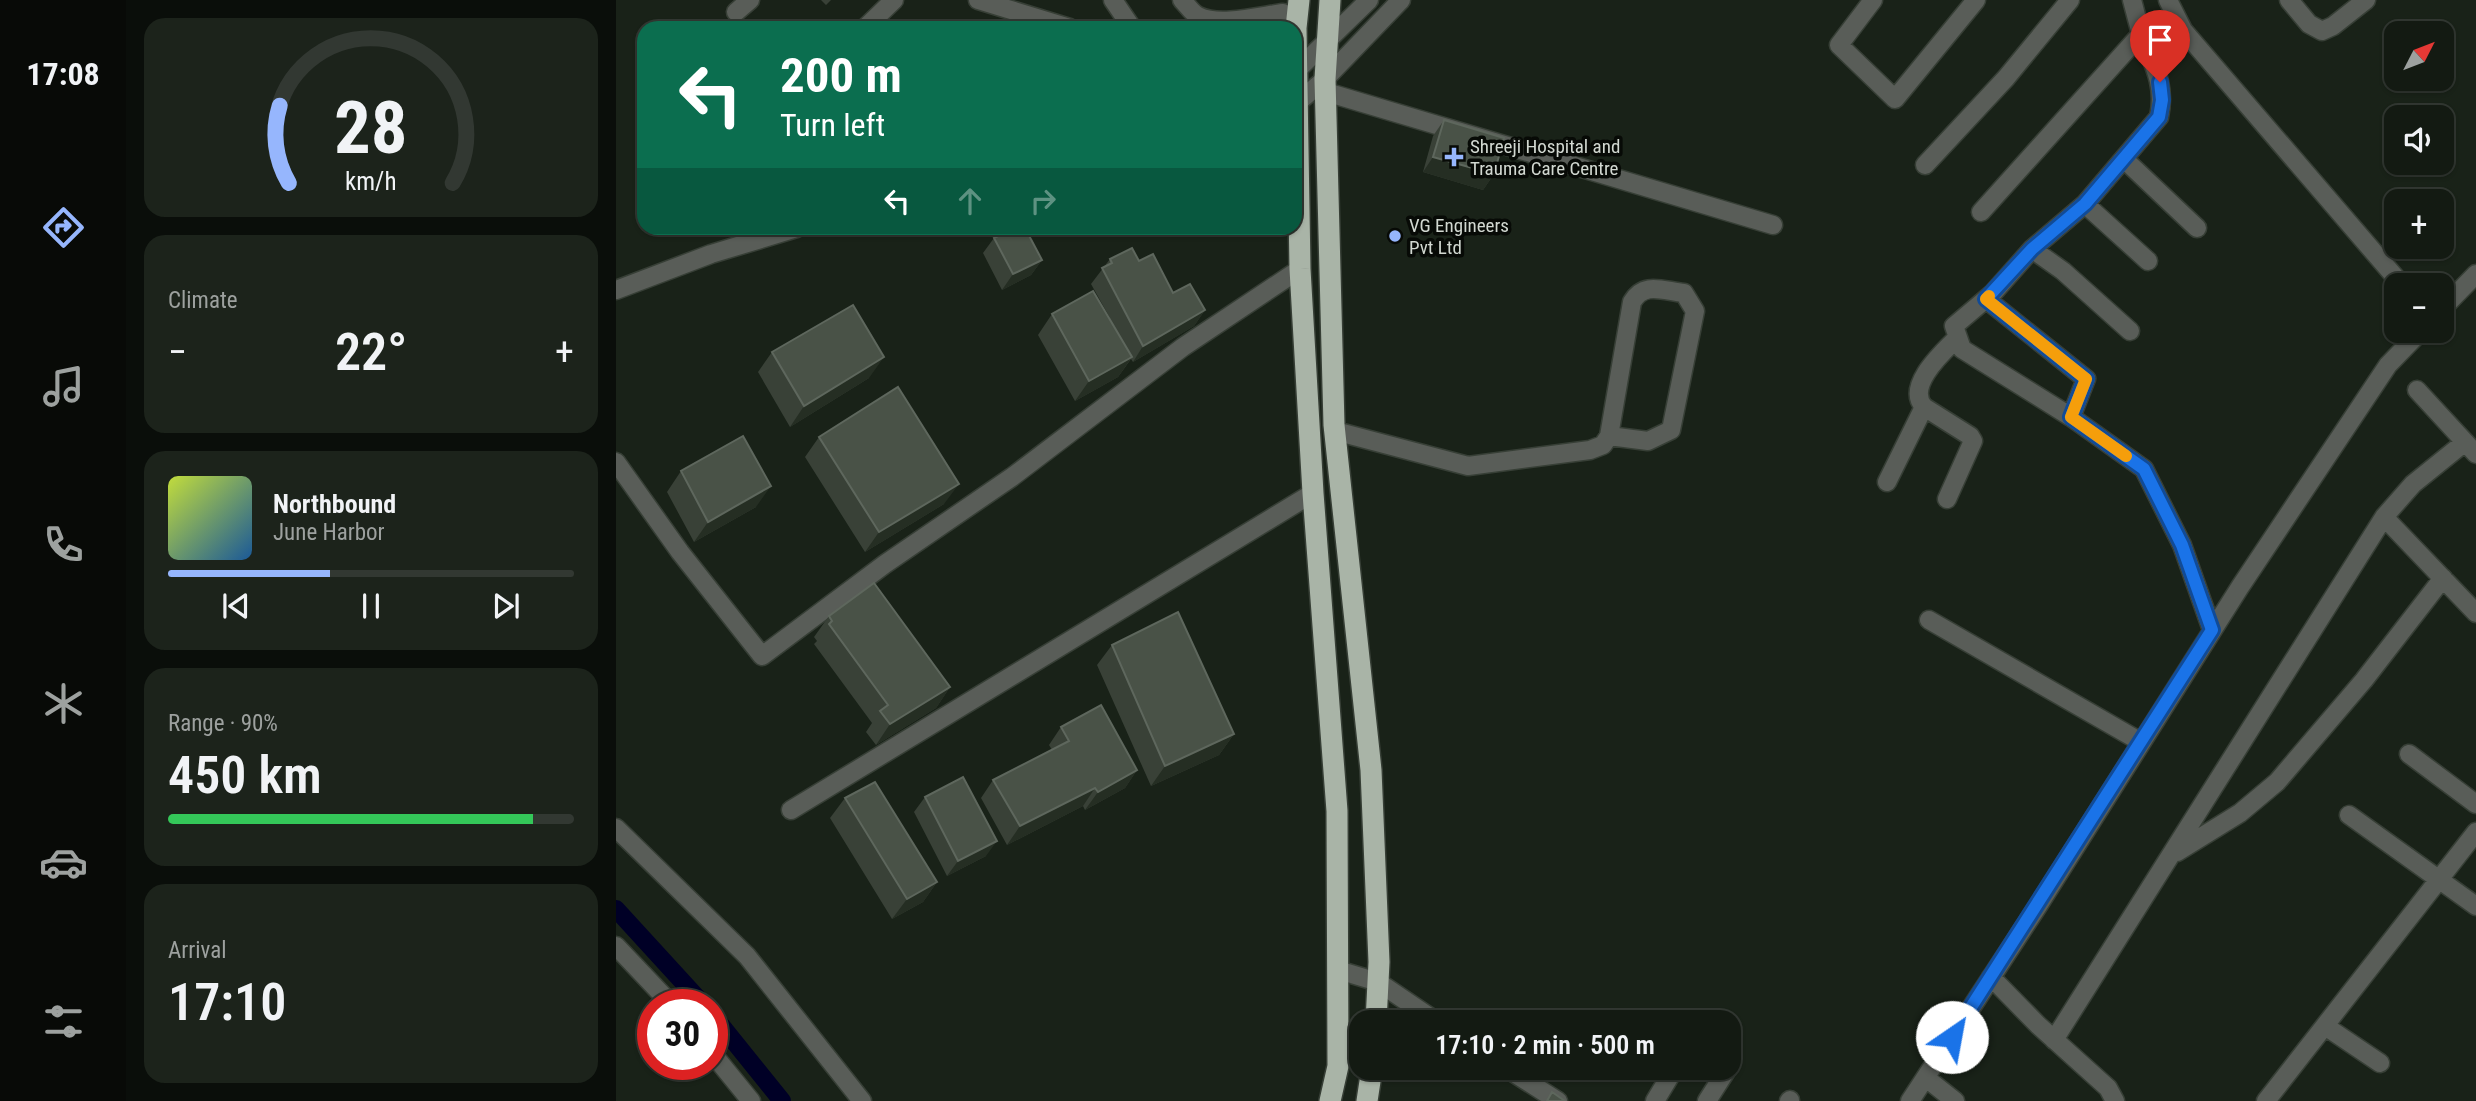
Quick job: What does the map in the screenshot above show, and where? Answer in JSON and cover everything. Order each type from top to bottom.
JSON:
[{"type":"highway","points":[[1330,0],[1326,86],[1335,431],[1371,770],[1379,962],[1377,1010]]},
{"type":"highway","points":[[1299,235],[1312,493],[1337,811],[1338,1066],[1330,1101]]},
{"type":"highway","points":[[1367,1101],[1370,1080]]},
{"type":"street","points":[[872,21],[894,0]]},
{"type":"street","points":[[978,0],[1047,21]]},
{"type":"street","points":[[1113,0],[1127,21]]},
{"type":"street","points":[[1182,0],[1197,16],[1226,21]]},
{"type":"street","points":[[1302,65],[1369,0]]},
{"type":"street","points":[[1302,100],[1326,86],[1401,0]]},
{"type":"street","points":[[1873,0],[1839,45],[1895,99],[1976,0]]},
{"type":"street","points":[[1925,165],[2006,78],[2070,0]]},
{"type":"street","points":[[2132,0],[2141,34],[2160,82],[2162,100],[2159,117],[2085,204],[2032,249],[1986,299],[1954,326],[1962,349],[2071,417],[2144,469],[2182,545],[2212,630]]},
{"type":"street","points":[[2168,0],[2183,30],[2392,273]]},
{"type":"street","points":[[2289,0],[2309,24],[2322,31],[2333,26],[2366,0]]},
{"type":"street","points":[[1981,212],[2141,34]]},
{"type":"street","points":[[1326,86],[1773,225]]},
{"type":"street","points":[[2124,159],[2197,228]]},
{"type":"street","points":[[2085,204],[2148,261]]},
{"type":"street","points":[[616,290],[711,254],[774,235]]},
{"type":"street","points":[[2032,249],[2063,271],[2130,331]]},
{"type":"street","points":[[616,462],[680,552],[762,656],[886,564],[1012,477],[1183,347],[1300,269]]},
{"type":"street","points":[[2454,297],[2476,274]]},
{"type":"street","points":[[1335,431],[1468,466],[1590,450],[1603,444],[1609,436],[1632,302],[1637,293],[1646,288],[1684,293],[1695,311],[1671,430],[1648,442],[1609,436]]},
{"type":"street","points":[[1986,299],[2086,379],[2071,417]]},
{"type":"street","points":[[1947,499],[1973,441],[1924,407],[1917,395],[1925,374],[1936,358],[1957,338]]},
{"type":"street","points":[[1910,1101],[2212,630],[2388,365],[2409,343]]},
{"type":"street","points":[[2054,1040],[2384,517],[2413,485],[2470,448],[2417,390]]},
{"type":"street","points":[[1887,482],[1924,407]]},
{"type":"street","points":[[791,810],[1312,493]]},
{"type":"street","points":[[2384,517],[2476,613]]},
{"type":"street","points":[[2172,856],[2240,813],[2277,782],[2364,680],[2443,578]]},
{"type":"street","points":[[1929,620],[2141,742]]},
{"type":"street","points":[[2409,754],[2476,804]]},
{"type":"street","points":[[2349,815],[2476,906]]},
{"type":"street","points":[[616,828],[747,956],[862,1101]]},
{"type":"street","points":[[2266,1101],[2476,832]]},
{"type":"street","points":[[616,946],[657,989]]},
{"type":"street","points":[[1338,970],[1378,982],[1419,1010]]},
{"type":"street","points":[[1991,977],[2054,1040],[2108,1088],[2115,1101]]},
{"type":"street","points":[[2325,1026],[2380,1063]]},
{"type":"street","points":[[728,1073],[751,1101]]},
{"type":"street","points":[[1926,1078],[1955,1101]]},
{"type":"street","points":[[1525,1080],[1558,1101]]},
{"type":"street","points":[[1654,1101],[1667,1080]]},
{"type":"street","points":[[1707,1101],[1720,1080]]},
{"type":"building","points":[[1444,120],[1504,138],[1494,174],[1433,157]]},
{"type":"building","points":[[1000,235],[1029,235],[1042,260],[1013,274],[994,238]]},
{"type":"building","points":[[1132,248],[1139,261],[1153,254],[1173,293],[1190,284],[1205,310],[1143,346],[1102,268],[1112,263],[1110,259]]},
{"type":"building","points":[[1093,291],[1132,357],[1089,381],[1052,314]]},
{"type":"building","points":[[853,305],[884,357],[804,406],[772,352]]},
{"type":"building","points":[[898,387],[959,484],[879,532],[819,437]]},
{"type":"building","points":[[743,436],[771,486],[708,522],[681,471]]},
{"type":"building","points":[[874,583],[950,687],[890,724],[880,711],[888,705],[829,624],[832,621],[829,616]]},
{"type":"building","points":[[1178,612],[1234,734],[1165,766],[1112,645]]},
{"type":"building","points":[[1101,705],[1137,770],[1098,792],[1095,788],[1020,826],[993,780],[1069,741],[1061,727]]},
{"type":"building","points":[[963,777],[997,841],[958,861],[925,797]]},
{"type":"building","points":[[875,782],[937,882],[907,899],[845,798]]},
{"type":"building","points":[[1552,1092],[1565,1101],[1547,1101]]},
{"type":"waterway","points":[[616,909],[689,989]]},
{"type":"waterway","points":[[728,1034],[782,1101]]},
{"type":"slow traffic","points":[[1989,296],[1986,299],[2086,379],[2071,417],[2126,456]]},
{"type":"place","name":"Shreeji Hospital and Trauma Care Centre","points":[[1454,157]]},
{"type":"place","name":"VG Engineers Pvt Ltd","points":[[1395,236]]},
{"type":"route","points":[[1952,1037],[2212,630],[2182,545],[2144,469],[2071,417],[2086,379],[1986,299],[2032,249],[2085,204],[2159,117],[2162,100],[2160,82]]}]
